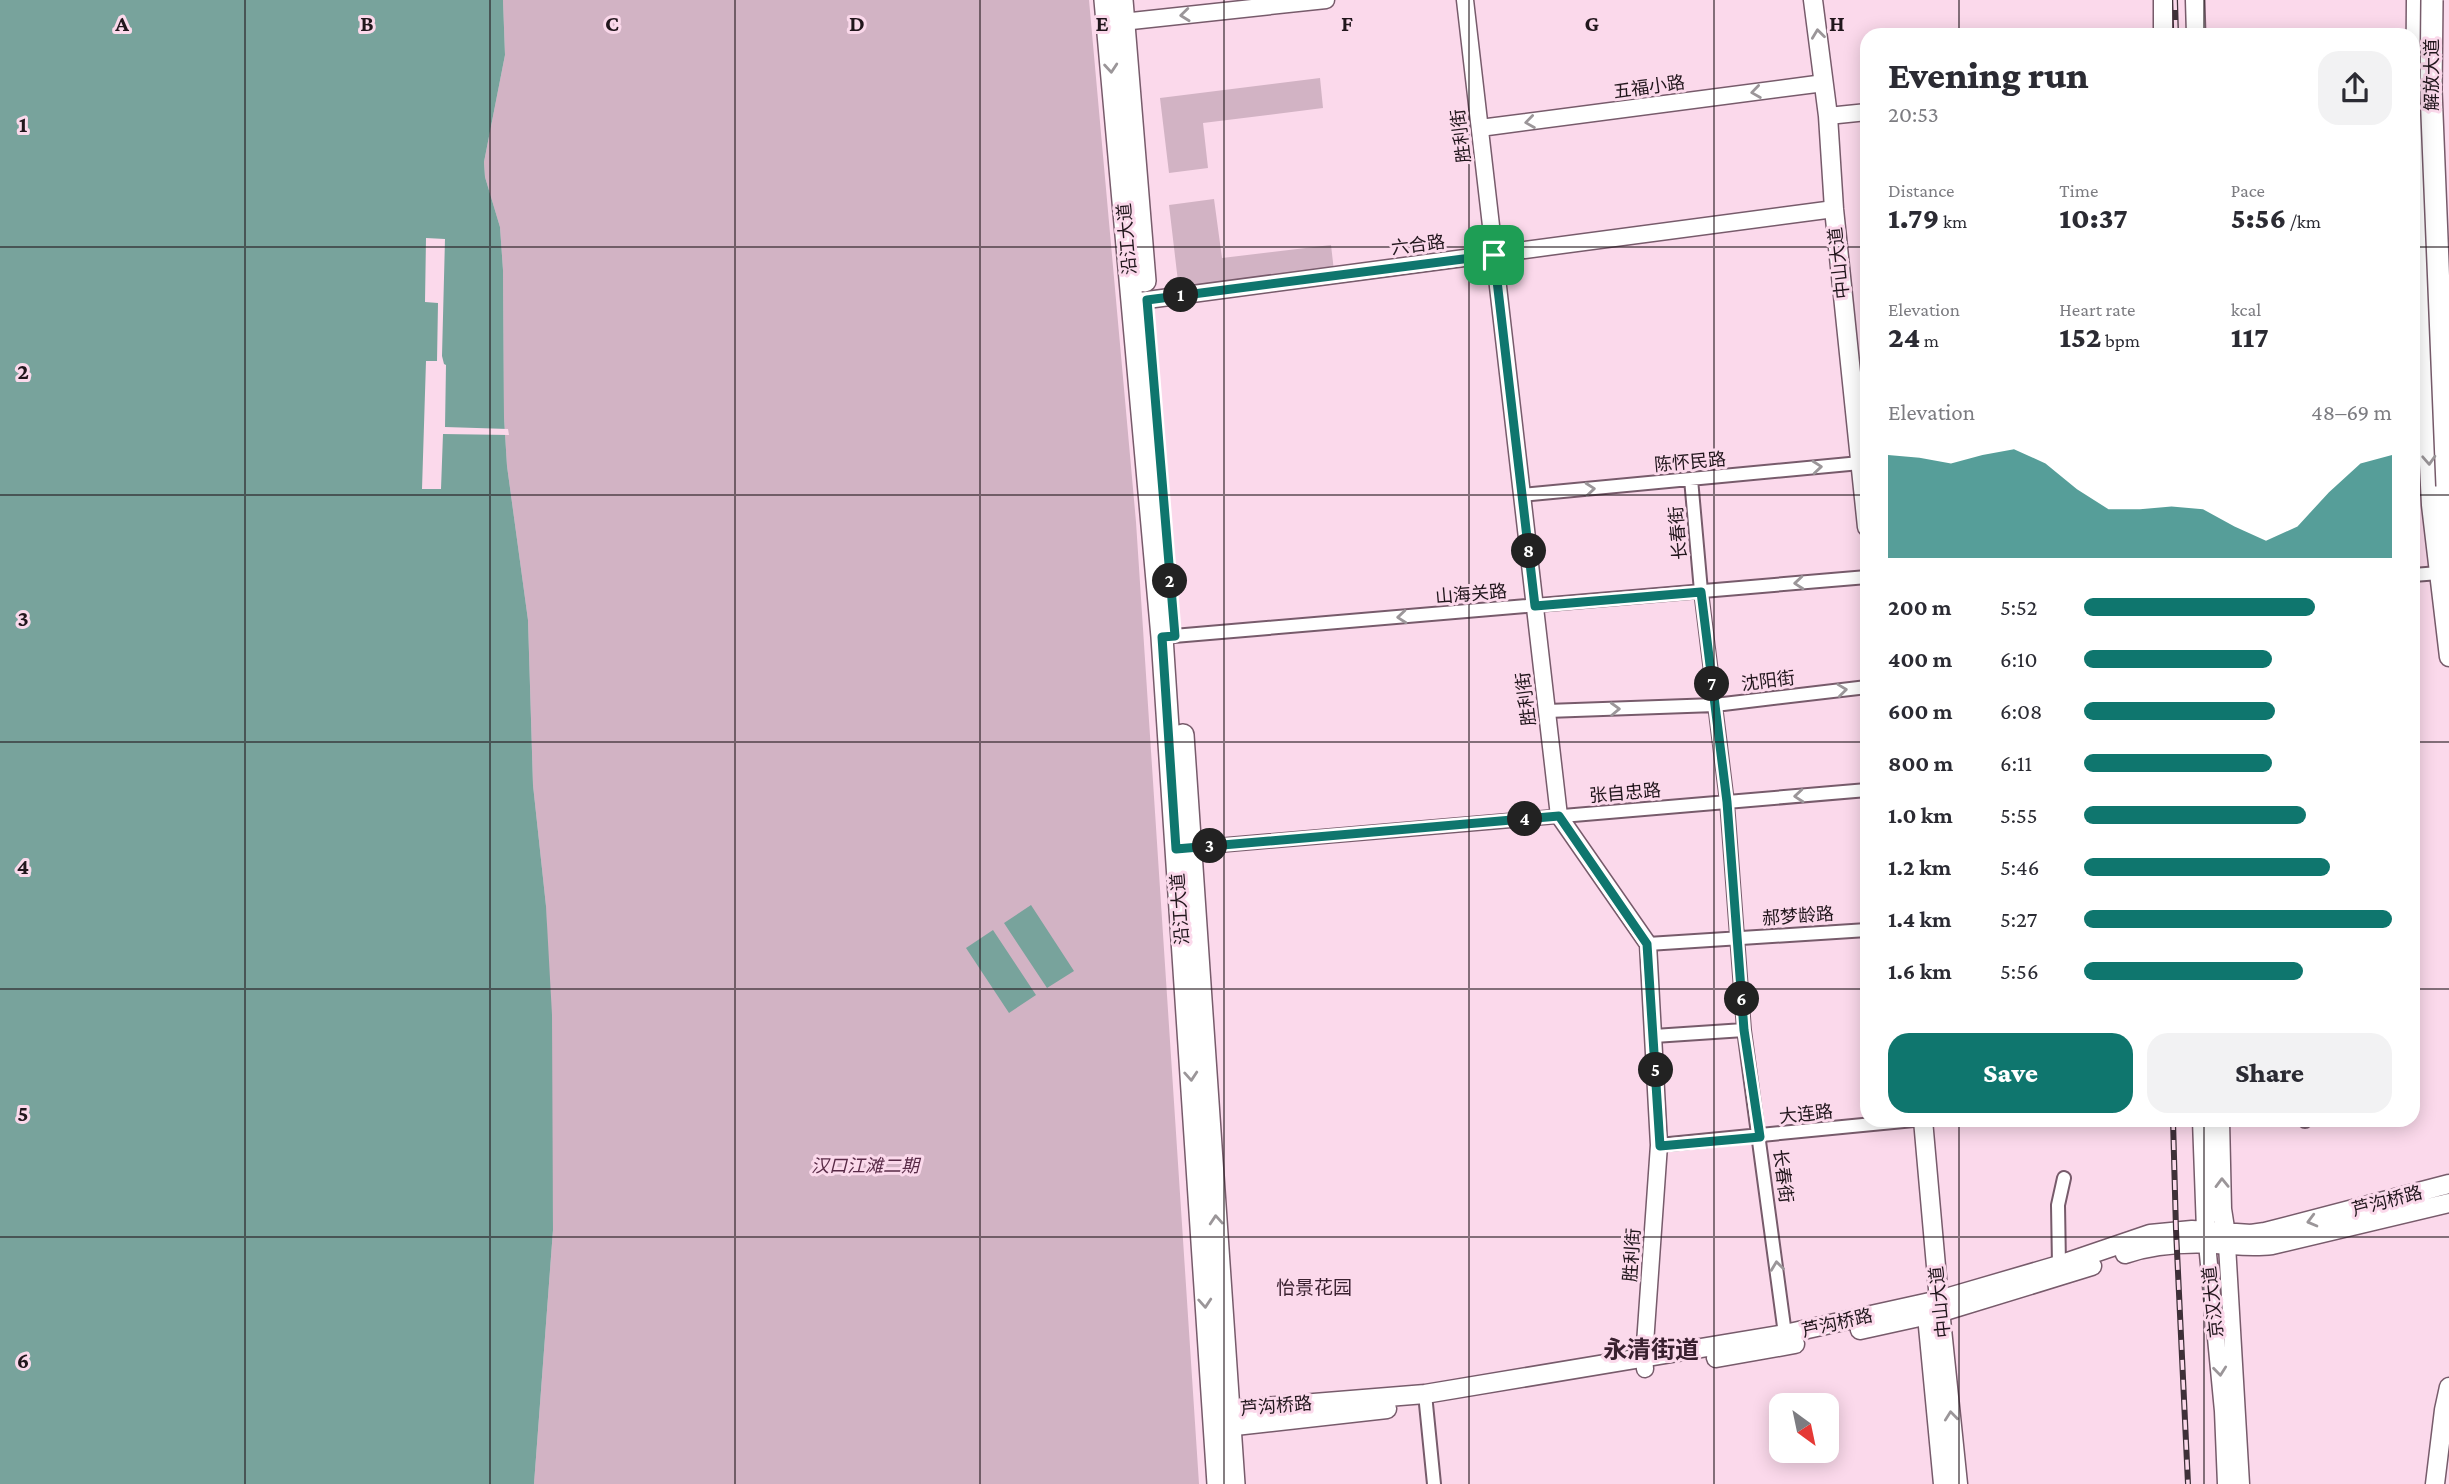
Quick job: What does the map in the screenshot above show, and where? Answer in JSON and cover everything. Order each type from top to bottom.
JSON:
[{"type":"main road","name":"沿江大道","points":[[1105,0],[1116,22]]},
{"type":"main road","name":"沿江大道","points":[[1122,0],[1116,22],[1184,848],[1221,1419],[1218,1484]]},
{"type":"main road","name":"中山大道","points":[[1813,0],[1828,116],[1834,209],[1860,463]]},
{"type":"main road","points":[[2163,0],[2163,28]]},
{"type":"main road","points":[[2195,0],[2196,28]]},
{"type":"main road","name":"解放大道","points":[[2415,28],[2416,0]]},
{"type":"main road","name":"解放大道","points":[[2432,0],[2432,104],[2447,486],[2449,611]]},
{"type":"main road","name":"解放大道","points":[[2444,0],[2449,254]]},
{"type":"main road","points":[[2420,32],[2449,31]]},
{"type":"main road","points":[[2420,110],[2432,114],[2439,127],[2441,193],[2449,214]]},
{"type":"main road","name":"解放大道","points":[[2420,237],[2429,464],[2449,657]]},
{"type":"main road","name":"中山大道","points":[[1923,1127],[1943,1484]]},
{"type":"main road","name":"京汉大道","points":[[2202,1127],[2206,1238]]},
{"type":"main road","name":"京汉大道","points":[[2220,1127],[2222,1209],[2226,1239]]},
{"type":"main road","name":"芦沟桥路","points":[[1644,1364],[1785,1334],[1934,1308],[2150,1234],[2169,1231],[2226,1239],[2265,1232],[2449,1184]]},
{"type":"main road","name":"芦沟桥路","points":[[2226,1239],[2253,1248],[2272,1245],[2449,1203]]},
{"type":"main road","name":"芦沟桥路","points":[[1221,1419],[1426,1399],[1644,1364],[1768,1350],[2062,1277],[2137,1250],[2206,1238]]},
{"type":"main road","name":"中山大道","points":[[1934,1308],[1958,1484]]},
{"type":"main road","points":[[2435,1484],[2449,1387]]},
{"type":"main road","name":"沿江大道","points":[[1221,1419],[1234,1484]]},
{"type":"street","points":[[1116,22],[1326,0]]},
{"type":"street","name":"胜利街","points":[[1465,0],[1559,816],[1647,944],[1660,1146],[1644,1364]]},
{"type":"street","name":"五福小路","points":[[1479,128],[1824,83]]},
{"type":"street","points":[[2420,109],[2449,109]]},
{"type":"street","points":[[1828,116],[1860,113]]},
{"type":"street","name":"六合路","points":[[1140,301],[1834,209]]},
{"type":"street","name":"陈怀民路","points":[[1522,495],[1860,463]]},
{"type":"street","name":"长春街","points":[[1691,479],[1701,592],[1727,802],[1744,1030],[1785,1334]]},
{"type":"street","points":[[2420,574],[2439,573]]},
{"type":"street","name":"山海关路","points":[[1168,636],[1860,577]]},
{"type":"street","name":"沈阳街","points":[[1547,711],[1715,705],[1860,688]]},
{"type":"street","name":"张自忠路","points":[[1184,848],[1860,791]]},
{"type":"street","name":"郝梦龄路","points":[[1647,944],[1860,930]]},
{"type":"street","points":[[1654,1036],[1744,1030]]},
{"type":"street","name":"大连路","points":[[1660,1146],[1860,1126]]},
{"type":"street","points":[[2059,1265],[2058,1205],[2064,1178]]},
{"type":"street","name":"京汉大道","points":[[2206,1238],[2223,1411],[2226,1484]]},
{"type":"street","name":"京汉大道","points":[[2226,1239],[2241,1484]]},
{"type":"street","points":[[1426,1399],[1434,1484]]},
{"type":"green space","name":"汉口江滩二期","points":[[503,0],[1089,0],[1136,522],[1199,1484],[534,1484],[553,1230],[546,906],[533,785],[528,620],[507,466],[500,227],[485,177],[484,162],[505,55]]},
{"type":"green space","points":[[1320,78],[1323,108],[1203,123],[1208,168],[1169,173],[1160,98]]},
{"type":"green space","points":[[1214,199],[1222,258],[1331,245],[1334,271],[1179,290],[1169,205]]},
{"type":"shaded area","points":[[0,0],[503,0],[505,55],[484,162],[485,177],[500,227],[507,466],[528,620],[533,785],[546,906],[552,1015],[553,1230],[534,1484],[0,1484]]},
{"type":"shaded area","points":[[1031,905],[1074,971],[1047,988],[1004,923]]},
{"type":"shaded area","points":[[993,930],[1036,995],[1009,1013],[966,948]]},
{"type":"pier","points":[[426,238],[445,239],[442,356],[446,365],[445,427],[508,429],[509,435],[443,434],[441,489],[422,489],[426,361],[437,361],[438,303],[425,302]]},
{"type":"railway","points":[[2175,0],[2176,28]]},
{"type":"railway","points":[[2173,1127],[2188,1484]]},
{"type":"district","name":"怡景花园","points":[[1314,1287]]},
{"type":"district","name":"永清街道","points":[[1651,1350]]},
{"type":"route","points":[[1494,255],[1535,606],[1701,592],[1727,802],[1744,1030],[1760,1137],[1660,1146],[1647,944],[1559,816],[1176,849],[1162,637],[1175,636],[1147,300],[1494,255]]}]
